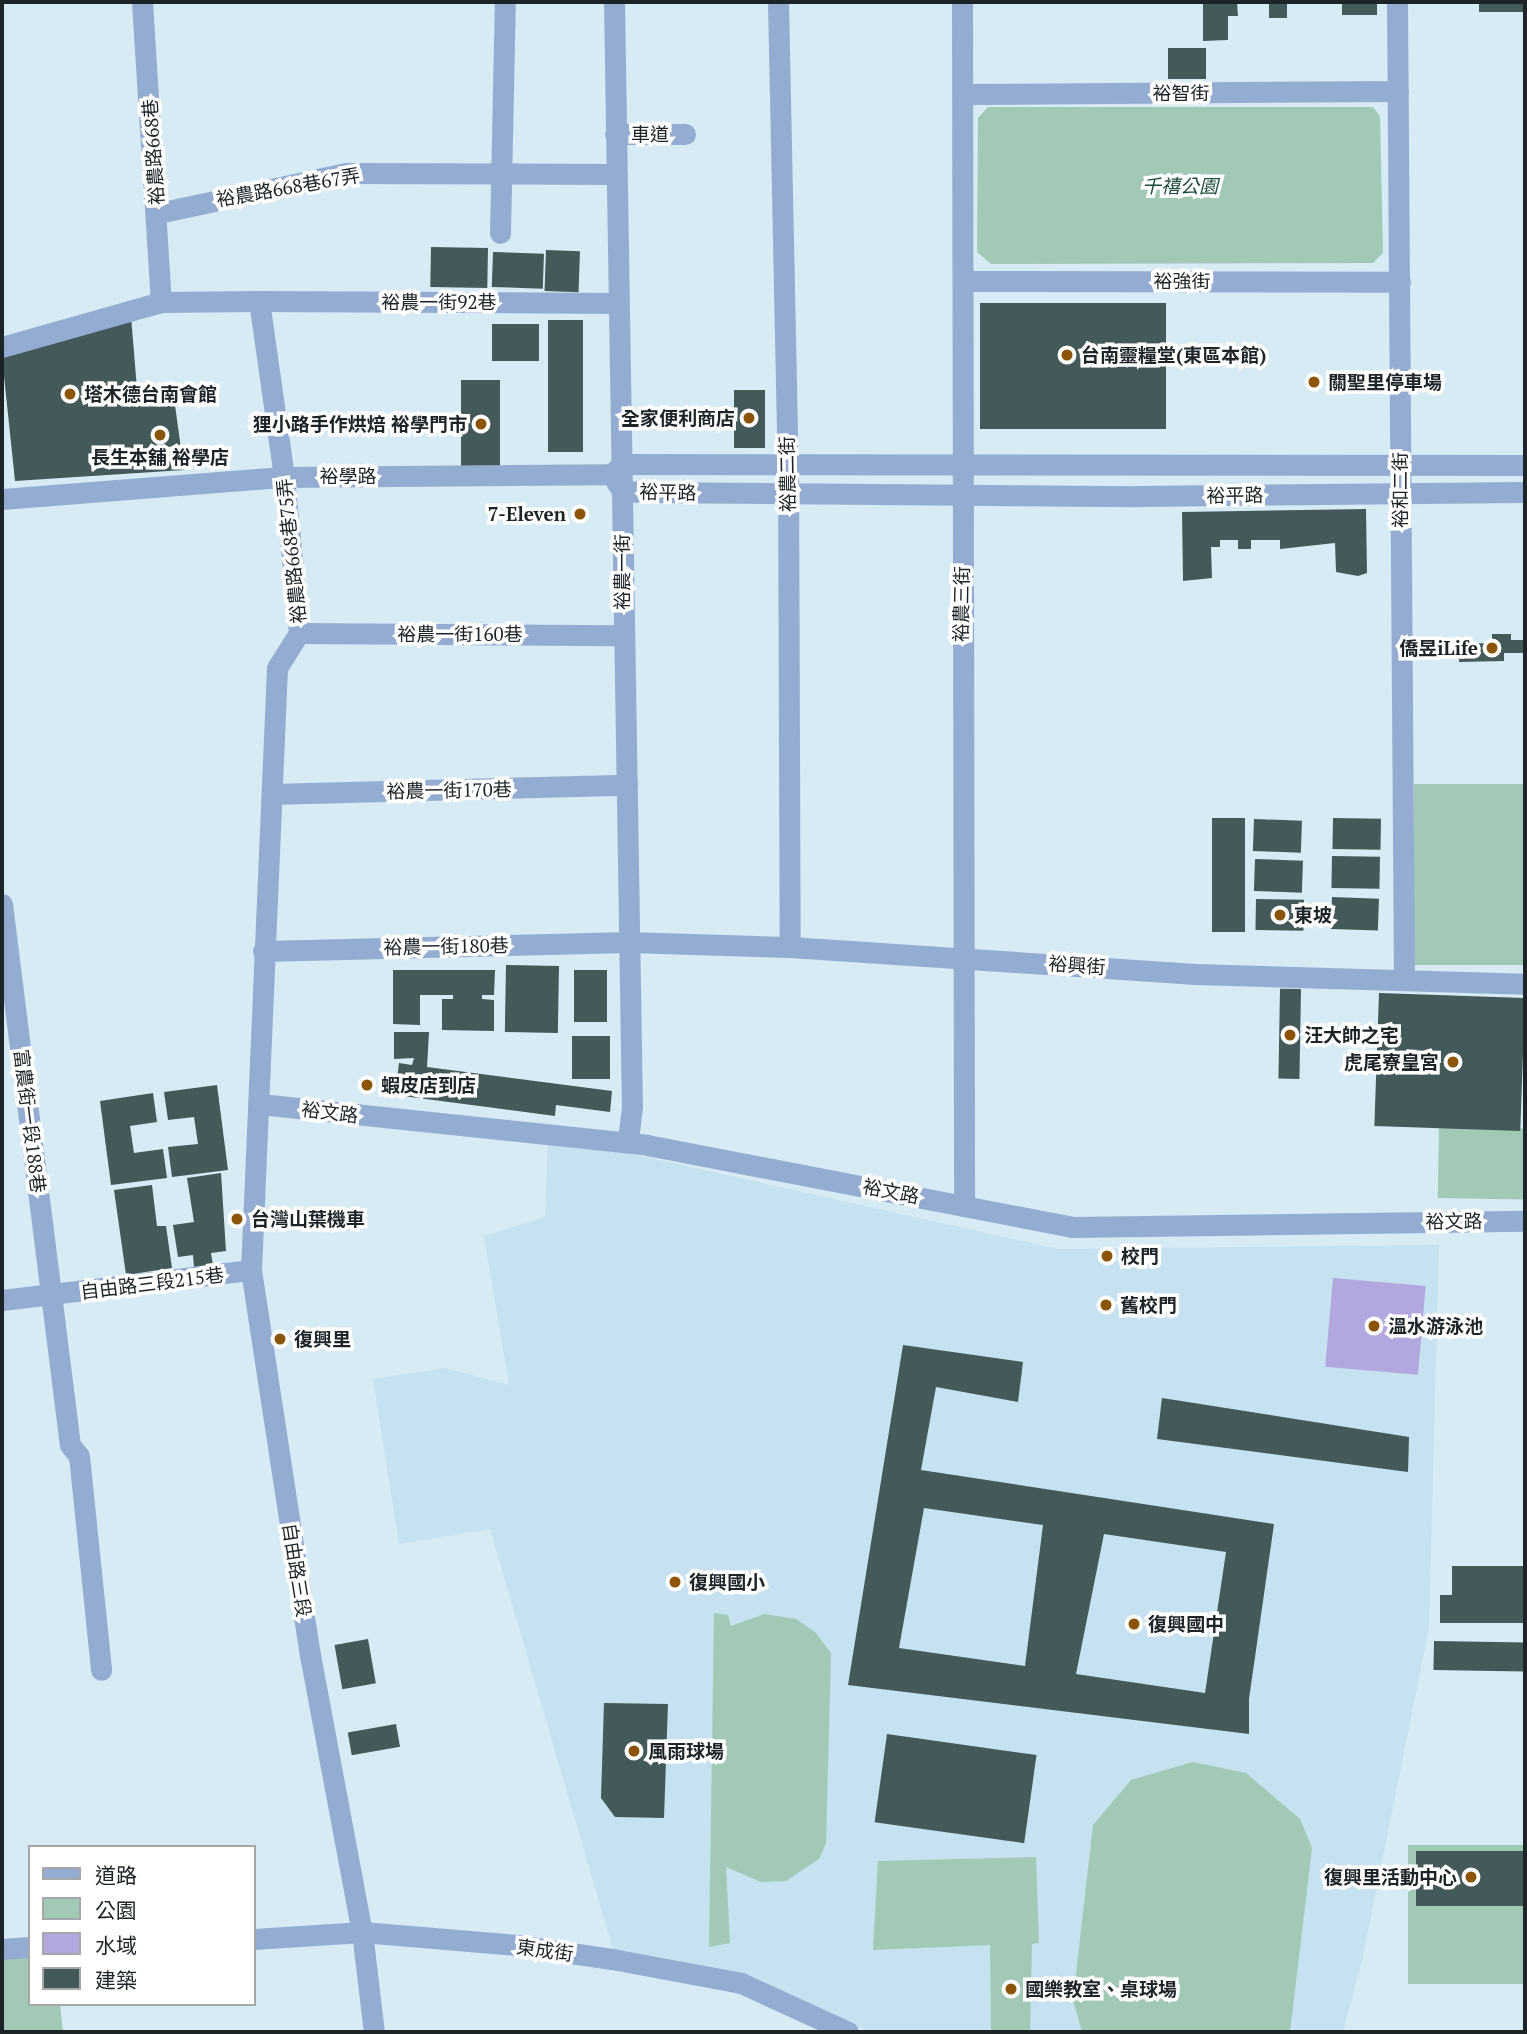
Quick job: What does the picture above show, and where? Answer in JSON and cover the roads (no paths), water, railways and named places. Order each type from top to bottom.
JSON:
[{"type":"street","name":"裕農路668巷","points":[[142,2],[158,213],[161,302]]},
{"type":"street","points":[[500,233],[504,173],[505,2]]},
{"type":"street","name":"裕農一街","points":[[614,2],[619,477],[632,1107],[628,1142]]},
{"type":"street","name":"裕農二街","points":[[778,2],[788,465],[790,947]]},
{"type":"street","name":"裕農三街","points":[[962,2],[964,465],[960,724],[966,957],[964,1206]]},
{"type":"street","name":"裕和二街","points":[[1397,2],[1404,979]]},
{"type":"street","name":"裕智街","points":[[964,94],[1398,91]]},
{"type":"street","name":"車道","points":[[615,134],[685,134]]},
{"type":"street","name":"裕農路668巷67弄","points":[[158,213],[346,173],[617,174]]},
{"type":"street","name":"裕強街","points":[[964,281],[1400,282]]},
{"type":"street","points":[[2,347],[161,302],[259,301]]},
{"type":"street","name":"裕農一街92巷","points":[[259,301],[618,303]]},
{"type":"street","name":"裕農路668巷75弄","points":[[259,301],[284,477],[299,634],[277,668],[263,951],[260,1104]]},
{"type":"street","name":"裕平路","points":[[619,477],[788,465],[1525,466]]},
{"type":"street","name":"裕學路","points":[[2,499],[284,477],[619,477]]},
{"type":"street","name":"裕平路","points":[[619,477],[788,493],[1525,492]]},
{"type":"street","name":"裕農一街160巷","points":[[299,634],[622,635]]},
{"type":"street","name":"裕農一街170巷","points":[[272,794],[627,785]]},
{"type":"street","name":"富農街一段188巷","points":[[2,904],[70,1445],[79,1456],[101,1670]]},
{"type":"street","name":"裕興街","points":[[629,942],[790,947],[1196,974],[1525,984]]},
{"type":"street","name":"裕農一街180巷","points":[[263,951],[629,942]]},
{"type":"street","name":"裕文路","points":[[260,1104],[628,1142],[1072,1227],[1525,1221]]},
{"type":"street","name":"自由路三段","points":[[260,1104],[251,1270],[310,1655],[362,1932],[374,2032]]},
{"type":"street","name":"自由路三段215巷","points":[[53,1296],[251,1270]]},
{"type":"street","points":[[2,1300],[53,1296]]},
{"type":"street","name":"東成街","points":[[256,1938],[362,1932],[516,1945],[741,1983],[848,2032]]},
{"type":"street","points":[[2,1949],[28,1947]]},
{"type":"water","name":"溫水游泳池","points":[[1333,1278],[1426,1286],[1418,1375],[1325,1367]]},
{"type":"place","name":"台南靈糧堂(東區本館)","points":[[1067,355]]},
{"type":"place","name":"關聖里停車場","points":[[1314,382]]},
{"type":"place","name":"塔木德台南會館","points":[[70,394]]},
{"type":"place","name":"全家便利商店","points":[[749,418]]},
{"type":"place","name":"狸小路手作烘焙 裕學門市","points":[[481,424]]},
{"type":"place","name":"長生本舖 裕學店","points":[[160,435]]},
{"type":"place","name":"7-Eleven","points":[[580,514]]},
{"type":"place","name":"僑昱iLife","points":[[1492,648]]},
{"type":"place","name":"東坡","points":[[1280,915]]},
{"type":"place","name":"汪大帥之宅","points":[[1290,1035]]},
{"type":"place","name":"虎尾寮皇宮","points":[[1453,1062]]},
{"type":"place","name":"蝦皮店到店","points":[[367,1085]]},
{"type":"place","name":"台灣山葉機車","points":[[237,1219]]},
{"type":"place","name":"校門","points":[[1107,1256]]},
{"type":"place","name":"舊校門","points":[[1106,1305]]},
{"type":"place","name":"溫水游泳池","points":[[1374,1326]]},
{"type":"place","name":"復興里","points":[[280,1339]]},
{"type":"place","name":"復興國小","points":[[675,1582]]},
{"type":"place","name":"復興國中","points":[[1134,1624]]},
{"type":"place","name":"風雨球場","points":[[634,1751]]},
{"type":"place","name":"復興里活動中心","points":[[1471,1877]]},
{"type":"place","name":"國樂教室、桌球場","points":[[1011,1989]]},
{"type":"park label","name":"千禧公園","points":[[1180,186]]}]
